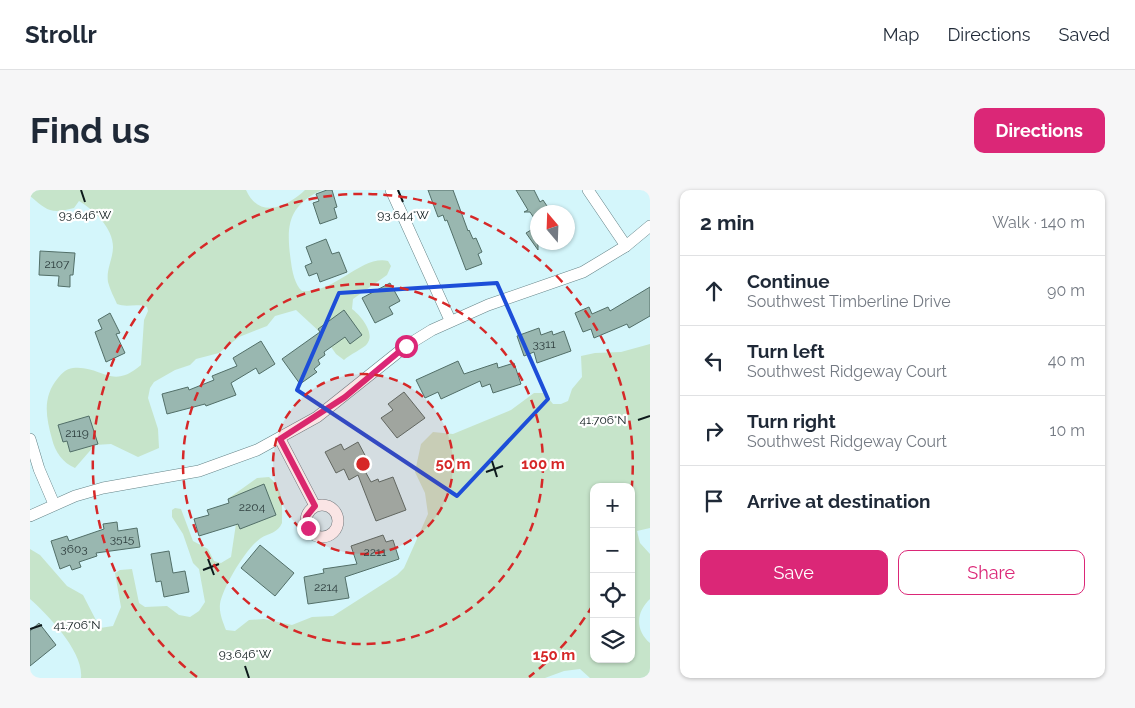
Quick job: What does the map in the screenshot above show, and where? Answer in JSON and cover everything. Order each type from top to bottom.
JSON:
[{"type":"street","points":[[391,190],[450,320]]},
{"type":"street","points":[[588,190],[626,246]]},
{"type":"street","points":[[30,516],[54,504],[103,488],[166,479],[199,471],[239,458],[280,439],[345,397],[406,346],[450,320],[583,272],[626,246],[650,226]]},
{"type":"street","points":[[30,439],[36,461],[54,504]]},
{"type":"street","points":[[280,439],[315,506]]},
{"type":"highlighted area","points":[[497,283],[548,399],[457,496],[297,390],[339,293]]},
{"type":"green space","points":[[30,190],[246,190],[251,199],[258,205],[273,208],[290,202],[305,190],[322,190],[310,196],[295,211],[289,228],[289,250],[294,278],[302,291],[314,290],[326,287],[368,264],[388,261],[391,266],[387,275],[353,299],[352,309],[366,325],[370,335],[369,340],[365,346],[344,360],[336,354],[322,334],[296,310],[275,316],[267,326],[239,337],[219,353],[196,359],[190,365],[175,370],[154,382],[150,388],[148,398],[158,429],[159,448],[138,457],[111,444],[95,445],[75,468],[63,460],[53,444],[47,415],[49,392],[64,372],[73,368],[83,368],[114,377],[131,372],[141,365],[144,320],[148,311],[147,307],[139,305],[124,306],[117,304],[108,282],[113,251],[112,240],[102,220],[79,201],[74,208],[60,211],[50,210],[30,196]]},
{"type":"green space","points":[[650,344],[650,528],[637,531],[640,543],[650,554],[650,599],[642,610],[639,621],[645,638],[650,643],[650,678],[590,678],[580,669],[564,671],[545,678],[81,678],[77,657],[71,646],[55,624],[30,599],[30,549],[40,555],[67,586],[83,595],[100,628],[113,626],[121,607],[115,573],[120,570],[132,569],[139,603],[145,607],[167,606],[179,615],[190,617],[199,611],[205,602],[199,569],[193,563],[183,534],[172,517],[172,510],[175,508],[181,509],[193,541],[208,549],[214,561],[221,563],[231,557],[237,517],[229,498],[257,478],[269,477],[280,492],[282,523],[276,531],[255,543],[230,578],[220,604],[226,630],[235,631],[249,620],[264,619],[292,625],[312,617],[333,616],[397,575],[404,568],[428,514],[425,493],[415,472],[421,444],[433,432],[453,434],[511,410],[534,393],[544,393],[553,404],[561,404],[568,401],[572,389],[582,377],[581,356],[595,353],[621,352]]},
{"type":"building","points":[[332,190],[337,207],[334,208],[337,218],[320,224],[313,203],[319,201],[316,194]]},
{"type":"building","points":[[428,190],[453,190],[468,231],[473,239],[476,238],[482,252],[478,254],[482,264],[466,270],[447,220],[445,221],[443,215],[438,217]]},
{"type":"building","points":[[516,190],[534,190],[540,202],[543,200],[546,205],[530,205],[530,212],[524,212],[528,210]]},
{"type":"building","points":[[530,231],[530,239],[526,233]]},
{"type":"building","points":[[326,239],[332,254],[339,252],[347,272],[320,282],[317,273],[309,276],[305,266],[312,263],[306,247]]},
{"type":"building","points":[[40,251],[75,253],[73,275],[70,275],[70,287],[58,286],[59,276],[39,275]]},
{"type":"building","points":[[390,283],[400,301],[389,307],[393,314],[375,323],[362,298]]},
{"type":"building","points":[[650,287],[650,316],[629,328],[627,324],[594,338],[591,329],[583,332],[575,313],[589,307],[592,314],[608,307],[610,311]]},
{"type":"building","points":[[344,310],[362,335],[350,344],[345,337],[324,352],[325,355],[318,360],[320,364],[314,369],[317,372],[300,384],[282,359],[320,332],[318,329]]},
{"type":"building","points":[[110,313],[120,333],[116,334],[125,353],[106,362],[95,332],[102,329],[98,320]]},
{"type":"building","points":[[539,328],[541,335],[552,331],[553,335],[564,331],[571,351],[537,363],[534,352],[524,356],[517,336]]},
{"type":"building","points":[[261,341],[275,364],[259,374],[256,368],[231,383],[236,395],[206,406],[205,404],[167,414],[162,394],[188,387],[189,390],[214,380],[212,376],[237,366],[233,358]]},
{"type":"building","points":[[458,361],[464,374],[497,363],[498,368],[514,363],[521,384],[493,393],[490,384],[482,387],[480,381],[441,399],[438,392],[425,398],[416,380]]},
{"type":"building","points":[[404,392],[425,418],[397,438],[381,418],[393,410],[388,404]]},
{"type":"building","points":[[89,416],[98,444],[70,452],[67,441],[63,442],[58,425]]},
{"type":"building","points":[[358,442],[367,459],[360,462],[371,482],[378,479],[379,482],[393,477],[406,510],[376,521],[358,475],[349,480],[344,469],[336,473],[325,452],[341,444],[344,450]]},
{"type":"building","points":[[264,484],[276,515],[240,529],[238,524],[199,536],[194,519],[209,515],[207,510],[229,503],[228,499]]},
{"type":"building","points":[[117,522],[118,531],[137,528],[140,547],[96,553],[97,556],[79,562],[81,567],[72,570],[70,565],[60,569],[51,541],[67,536],[69,541],[104,529],[103,524]]},
{"type":"building","points":[[383,535],[386,542],[393,540],[399,559],[345,577],[349,598],[308,604],[304,577],[324,573],[323,569],[357,564],[351,546]]},
{"type":"building","points":[[260,545],[294,573],[275,596],[241,568]]},
{"type":"building","points":[[169,551],[173,573],[185,571],[189,592],[164,597],[161,581],[156,582],[151,554]]},
{"type":"building","points":[[39,623],[56,645],[30,666],[30,631]]},
{"type":"route","points":[[308,528],[306,517],[308,512],[315,506],[280,439],[317,417],[345,397],[406,346]]}]
